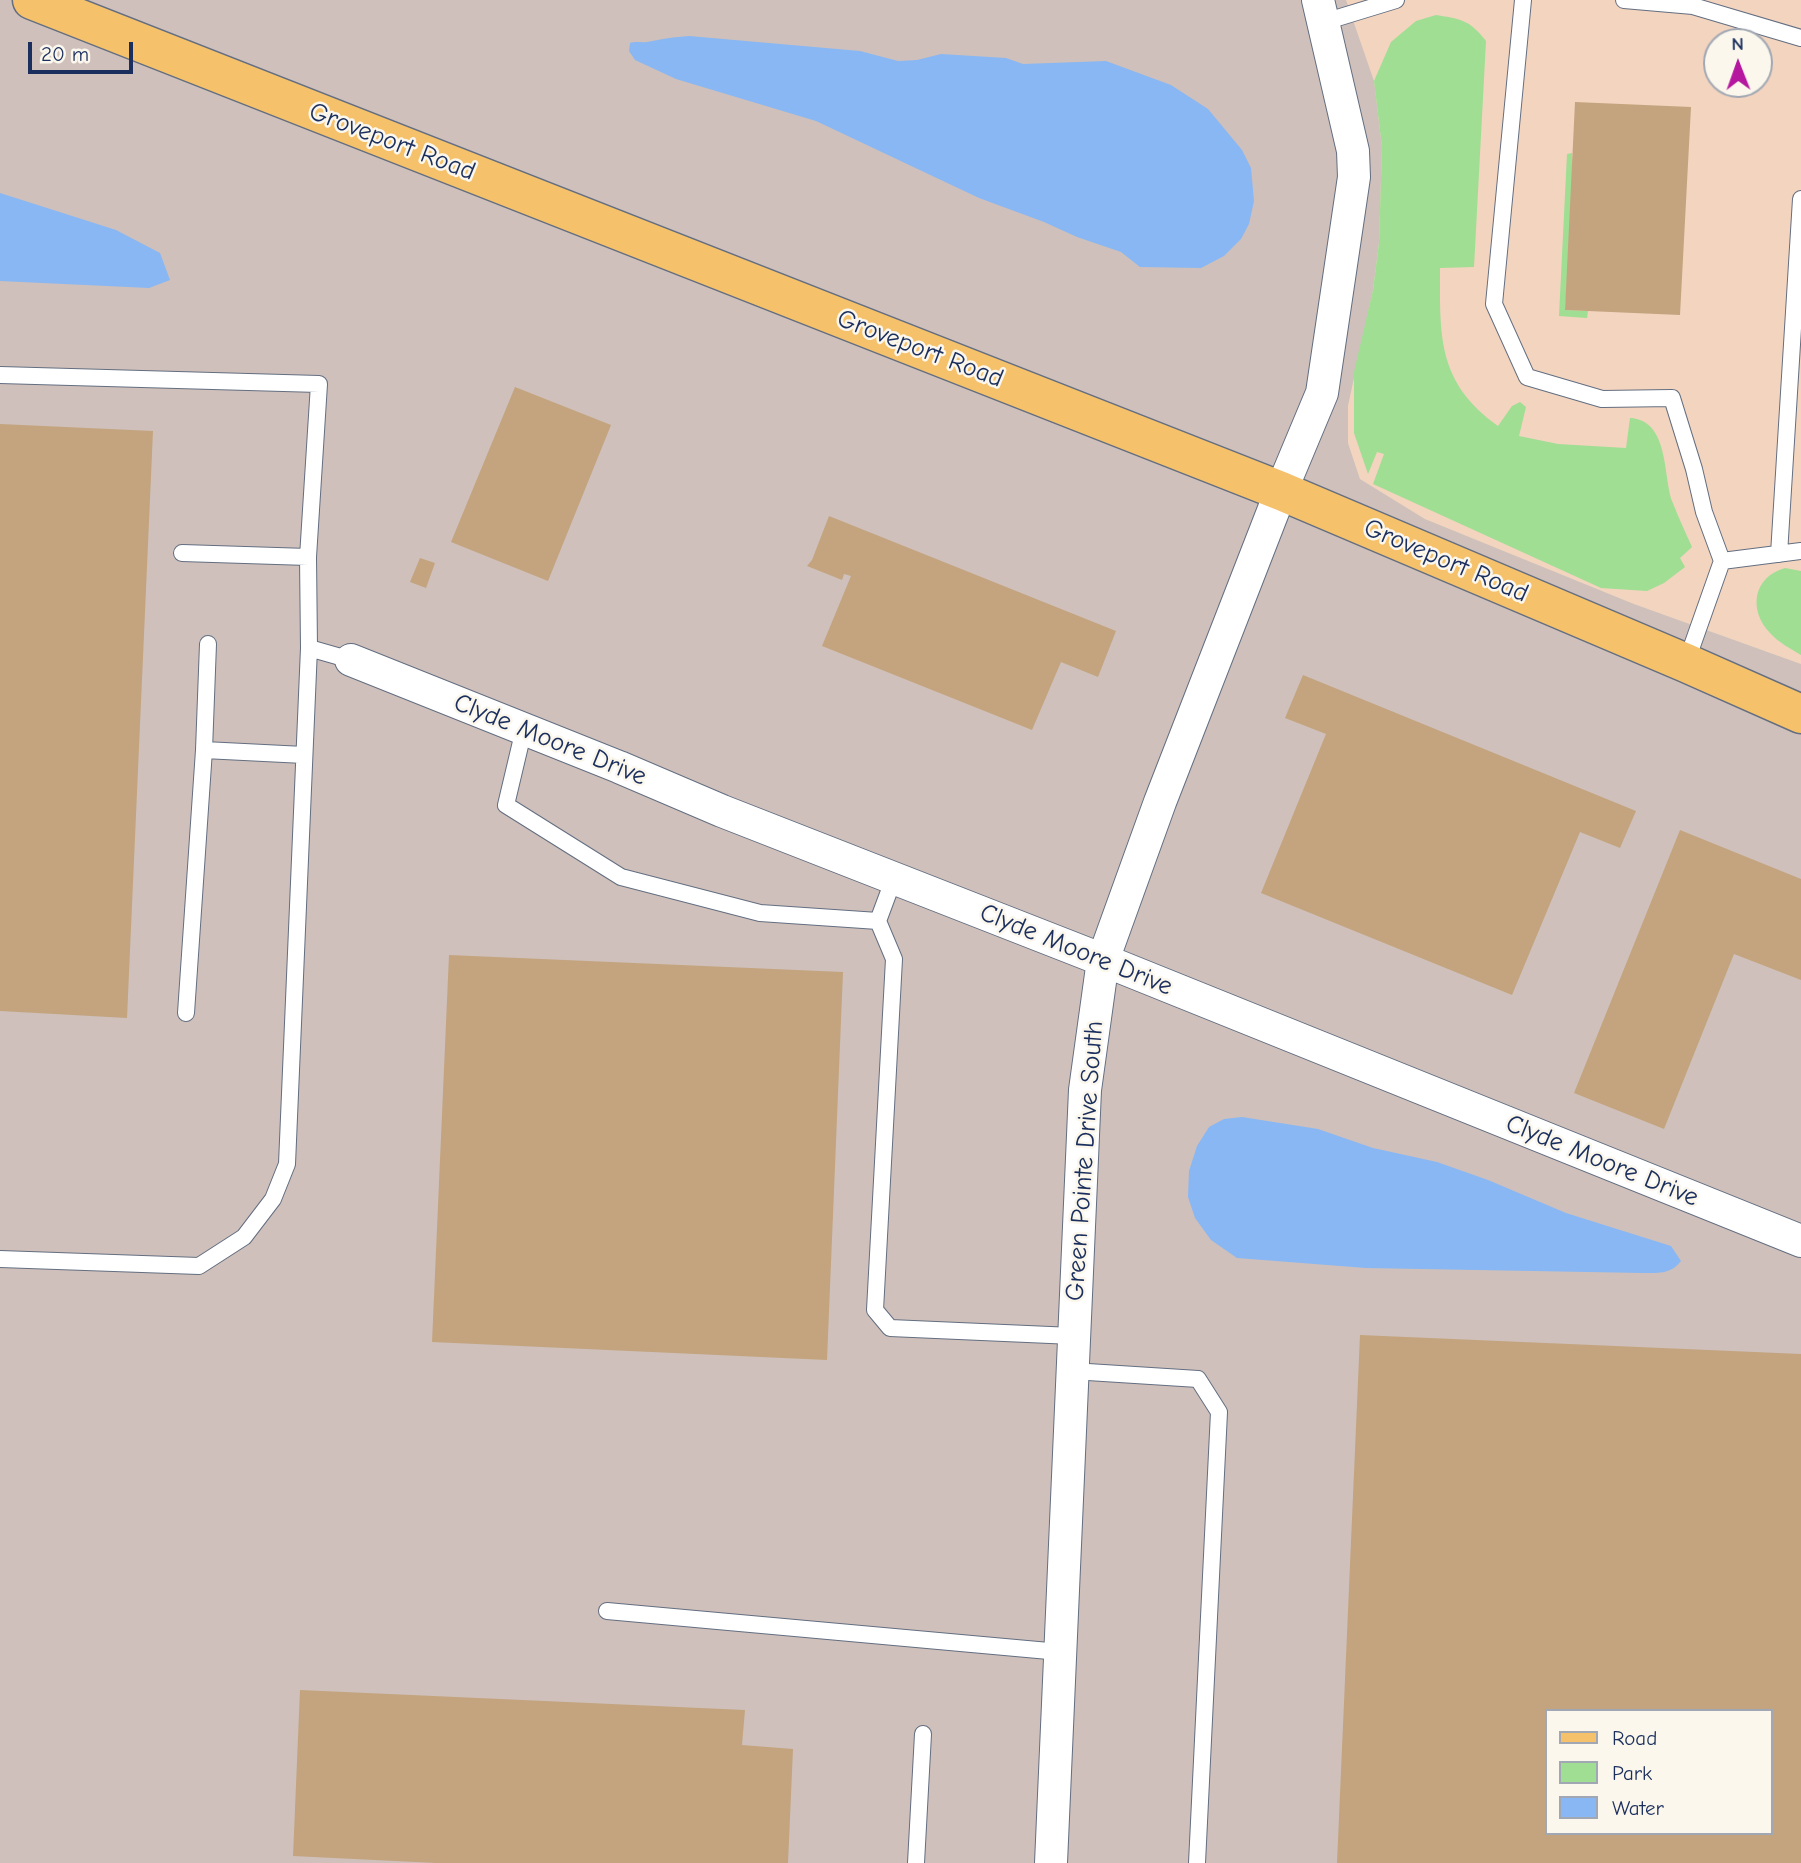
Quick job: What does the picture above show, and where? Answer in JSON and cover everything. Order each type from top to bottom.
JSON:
[{"type":"main road","name":"Groveport Road","points":[[32,0],[1281,491],[1686,663],[1801,715]]},
{"type":"street","name":"Green Pointe Drive South","points":[[1051,1863],[1086,1090],[1103,960],[1160,802],[1322,393],[1354,177],[1353,151],[1321,11]]},
{"type":"street","name":"Clyde Moore Drive","points":[[351,660],[722,811],[1103,960],[1801,1241]]},
{"type":"lane","points":[[1321,11],[1396,0]]},
{"type":"lane","points":[[1523,0],[1494,304],[1527,377],[1602,399],[1672,398],[1704,512],[1722,561],[1686,663]]},
{"type":"lane","points":[[1625,0],[1693,6],[1801,38]]},
{"type":"lane","points":[[1779,554],[1799,278],[1801,199]]},
{"type":"lane","points":[[0,374],[319,384],[308,557],[309,648],[286,1164],[273,1199],[244,1237],[199,1266],[0,1259]]},
{"type":"lane","points":[[1722,561],[1801,551]]},
{"type":"lane","points":[[182,553],[308,557]]},
{"type":"lane","points":[[186,1013],[204,751],[208,643]]},
{"type":"lane","points":[[309,648],[351,660]]},
{"type":"lane","points":[[524,729],[506,804],[621,877],[760,913],[878,921]]},
{"type":"lane","points":[[204,751],[304,755]]},
{"type":"lane","points":[[894,878],[878,921],[894,959],[875,1310],[890,1328],[1073,1336]]},
{"type":"lane","points":[[1072,1371],[1198,1379],[1219,1412],[1198,1863]]},
{"type":"lane","points":[[607,1611],[1060,1652]]},
{"type":"lane","points":[[916,1863],[923,1734]]},
{"type":"shaded area","points":[[0,0],[1346,0],[1374,81],[1382,147],[1379,243],[1373,290],[1348,406],[1348,443],[1360,479],[1425,519],[1634,604],[1801,664],[1801,1863],[0,1863]]},
{"type":"shaded area","points":[[1346,0],[1801,0],[1801,664],[1634,604],[1425,519],[1360,479],[1348,443],[1348,406],[1373,290],[1379,243]]},
{"type":"green space","points":[[1436,15],[1464,22],[1486,41],[1474,267],[1440,268],[1440,316],[1446,356],[1463,392],[1498,426],[1512,406],[1520,402],[1526,407],[1519,436],[1558,444],[1626,448],[1630,418],[1643,421],[1652,428],[1662,450],[1672,501],[1692,547],[1680,558],[1685,567],[1664,583],[1647,591],[1601,588],[1373,484],[1384,454],[1377,452],[1368,474],[1354,433],[1354,372],[1373,290],[1379,243],[1382,147],[1374,81],[1391,42],[1416,21]]},
{"type":"green space","points":[[1572,153],[1574,203],[1565,310],[1588,311],[1587,318],[1559,316],[1567,154]]},
{"type":"green space","points":[[1785,568],[1801,571],[1801,655],[1770,633],[1763,624],[1757,605],[1760,586],[1774,572]]},
{"type":"water","points":[[689,36],[860,51],[898,61],[941,54],[1006,58],[1023,64],[1106,61],[1171,85],[1208,109],[1242,150],[1251,168],[1254,201],[1249,224],[1241,239],[1224,256],[1201,268],[1140,267],[1121,252],[979,198],[816,121],[676,79],[635,60],[629,51],[632,42]]},
{"type":"water","points":[[0,193],[116,230],[160,253],[170,280],[149,288],[0,281]]},
{"type":"water","points":[[1242,1117],[1318,1129],[1373,1148],[1437,1162],[1566,1213],[1671,1246],[1681,1261],[1669,1271],[1643,1273],[1366,1268],[1237,1258],[1211,1240],[1195,1218],[1188,1197],[1189,1171],[1197,1146],[1209,1127],[1224,1119]]},
{"type":"building","points":[[1575,102],[1691,107],[1680,315],[1565,310]]},
{"type":"building","points":[[515,387],[611,425],[548,581],[451,542]]},
{"type":"building","points":[[0,424],[153,431],[127,1018],[0,1011]]},
{"type":"building","points":[[829,516],[1116,631],[1098,677],[1061,662],[1032,730],[822,646],[851,576],[844,574],[842,580],[807,566],[812,560]]},
{"type":"building","points":[[420,558],[435,563],[426,588],[410,582]]},
{"type":"building","points":[[1303,675],[1636,811],[1620,848],[1580,832],[1512,995],[1261,893],[1326,734],[1285,718]]},
{"type":"building","points":[[1680,830],[1801,879],[1801,980],[1734,954],[1664,1129],[1574,1093]]},
{"type":"building","points":[[449,955],[843,972],[827,1360],[432,1342]]},
{"type":"building","points":[[1360,1335],[1801,1354],[1801,1863],[1337,1863]]},
{"type":"building","points":[[300,1690],[745,1710],[742,1745],[793,1749],[788,1863],[436,1863],[293,1856]]}]
